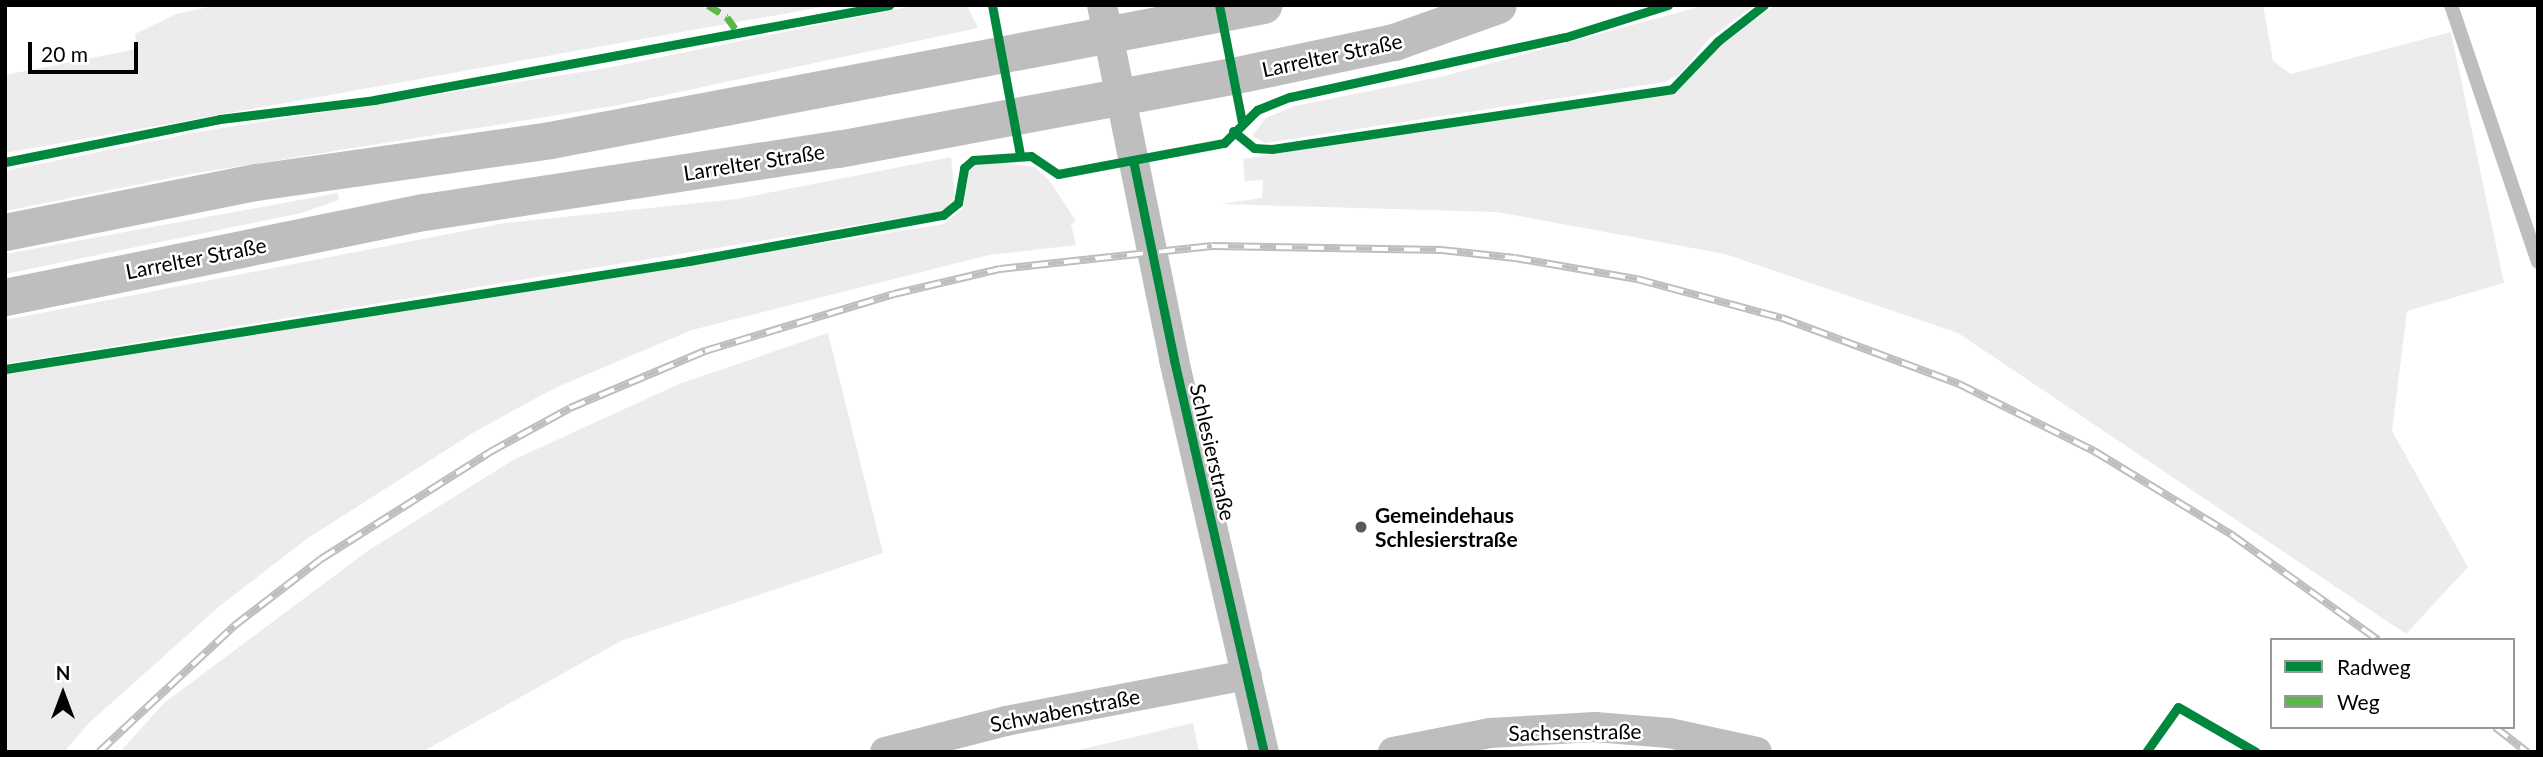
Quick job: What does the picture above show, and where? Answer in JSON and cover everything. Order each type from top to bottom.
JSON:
[{"type":"street","name":"Larrelter Straße","points":[[5,297],[424,212],[838,149],[1112,51],[1263,5]]},
{"type":"street","name":"Larrelter Straße","points":[[5,232],[256,182],[550,140],[1112,51],[1394,43],[1498,5]]},
{"type":"street","name":"Schlesierstraße","points":[[1112,51],[1174,360],[1264,752]]},
{"type":"street","name":"Schwabenstraße","points":[[885,752],[1006,721],[1247,675]]},
{"type":"street","name":"Sachsenstraße","points":[[1393,752],[1490,733],[1595,727],[1669,733],[1757,752]]},
{"type":"lane","points":[[2451,5],[2538,262]]},
{"type":"shaded area","points":[[218,5],[833,5],[5,153],[5,75],[137,49],[135,34],[176,14]]},
{"type":"shaded area","points":[[918,5],[967,5],[978,28],[614,106],[185,175],[5,211],[5,171],[203,131],[607,68]]},
{"type":"shaded area","points":[[1706,5],[1755,5],[1709,39],[1680,74],[1665,82],[1265,143],[1252,136],[1266,118],[1295,106],[1444,76]]},
{"type":"shaded area","points":[[1776,5],[2263,5],[2273,61],[2291,74],[2451,32],[2504,283],[2407,311],[2392,431],[2468,567],[2406,634],[1958,333],[1725,254],[1497,212],[1221,204],[1262,198],[1263,180],[1245,181],[1243,159],[1678,90],[1720,43]]},
{"type":"shaded area","points":[[951,157],[955,196],[948,207],[937,212],[5,364],[5,320],[505,223],[737,199]]},
{"type":"shaded area","points":[[995,162],[1035,167],[1049,180],[1076,221],[1071,224],[1076,245],[989,255],[692,330],[557,387],[476,431],[308,538],[221,605],[89,723],[64,752],[5,752],[5,373],[944,224],[963,208],[968,173],[976,165]]},
{"type":"shaded area","points":[[338,193],[339,200],[301,213],[5,274],[5,254]]},
{"type":"shaded area","points":[[828,333],[883,553],[621,641],[422,752],[120,752],[164,703],[369,550],[513,460],[679,384]]},
{"type":"shaded area","points":[[1193,723],[1199,752],[1070,752]]},
{"type":"railway","points":[[99,752],[234,626],[321,559],[490,452],[570,408],[705,351],[894,294],[1000,269],[1212,246],[1441,250],[1515,258],[1637,279],[1782,318],[1959,384],[2094,451],[2232,535],[2375,638]]},
{"type":"railway","points":[[2498,729],[2527,752]]},
{"type":"marked path","points":[[708,5],[727,17],[739,34]]},
{"type":"cycle path","points":[[5,162],[220,119],[374,100],[889,5]]},
{"type":"cycle path","points":[[992,5],[1020,155]]},
{"type":"cycle path","points":[[1219,5],[1242,122]]},
{"type":"cycle path","points":[[5,369],[689,261],[943,215],[958,203],[964,168],[973,160],[1031,156],[1058,174],[1224,143],[1257,110],[1290,97],[1566,37],[1668,5]]},
{"type":"cycle path","points":[[1233,131],[1254,148],[1272,149],[1672,89],[1718,41],[1764,5]]},
{"type":"cycle path","points":[[1133,160],[1174,360],[1264,752]]},
{"type":"cycle path","points":[[2146,752],[2178,707],[2256,752]]},
{"type":"place","name":"Gemeindehaus Schlesierstraße","points":[[1361,527]]}]
